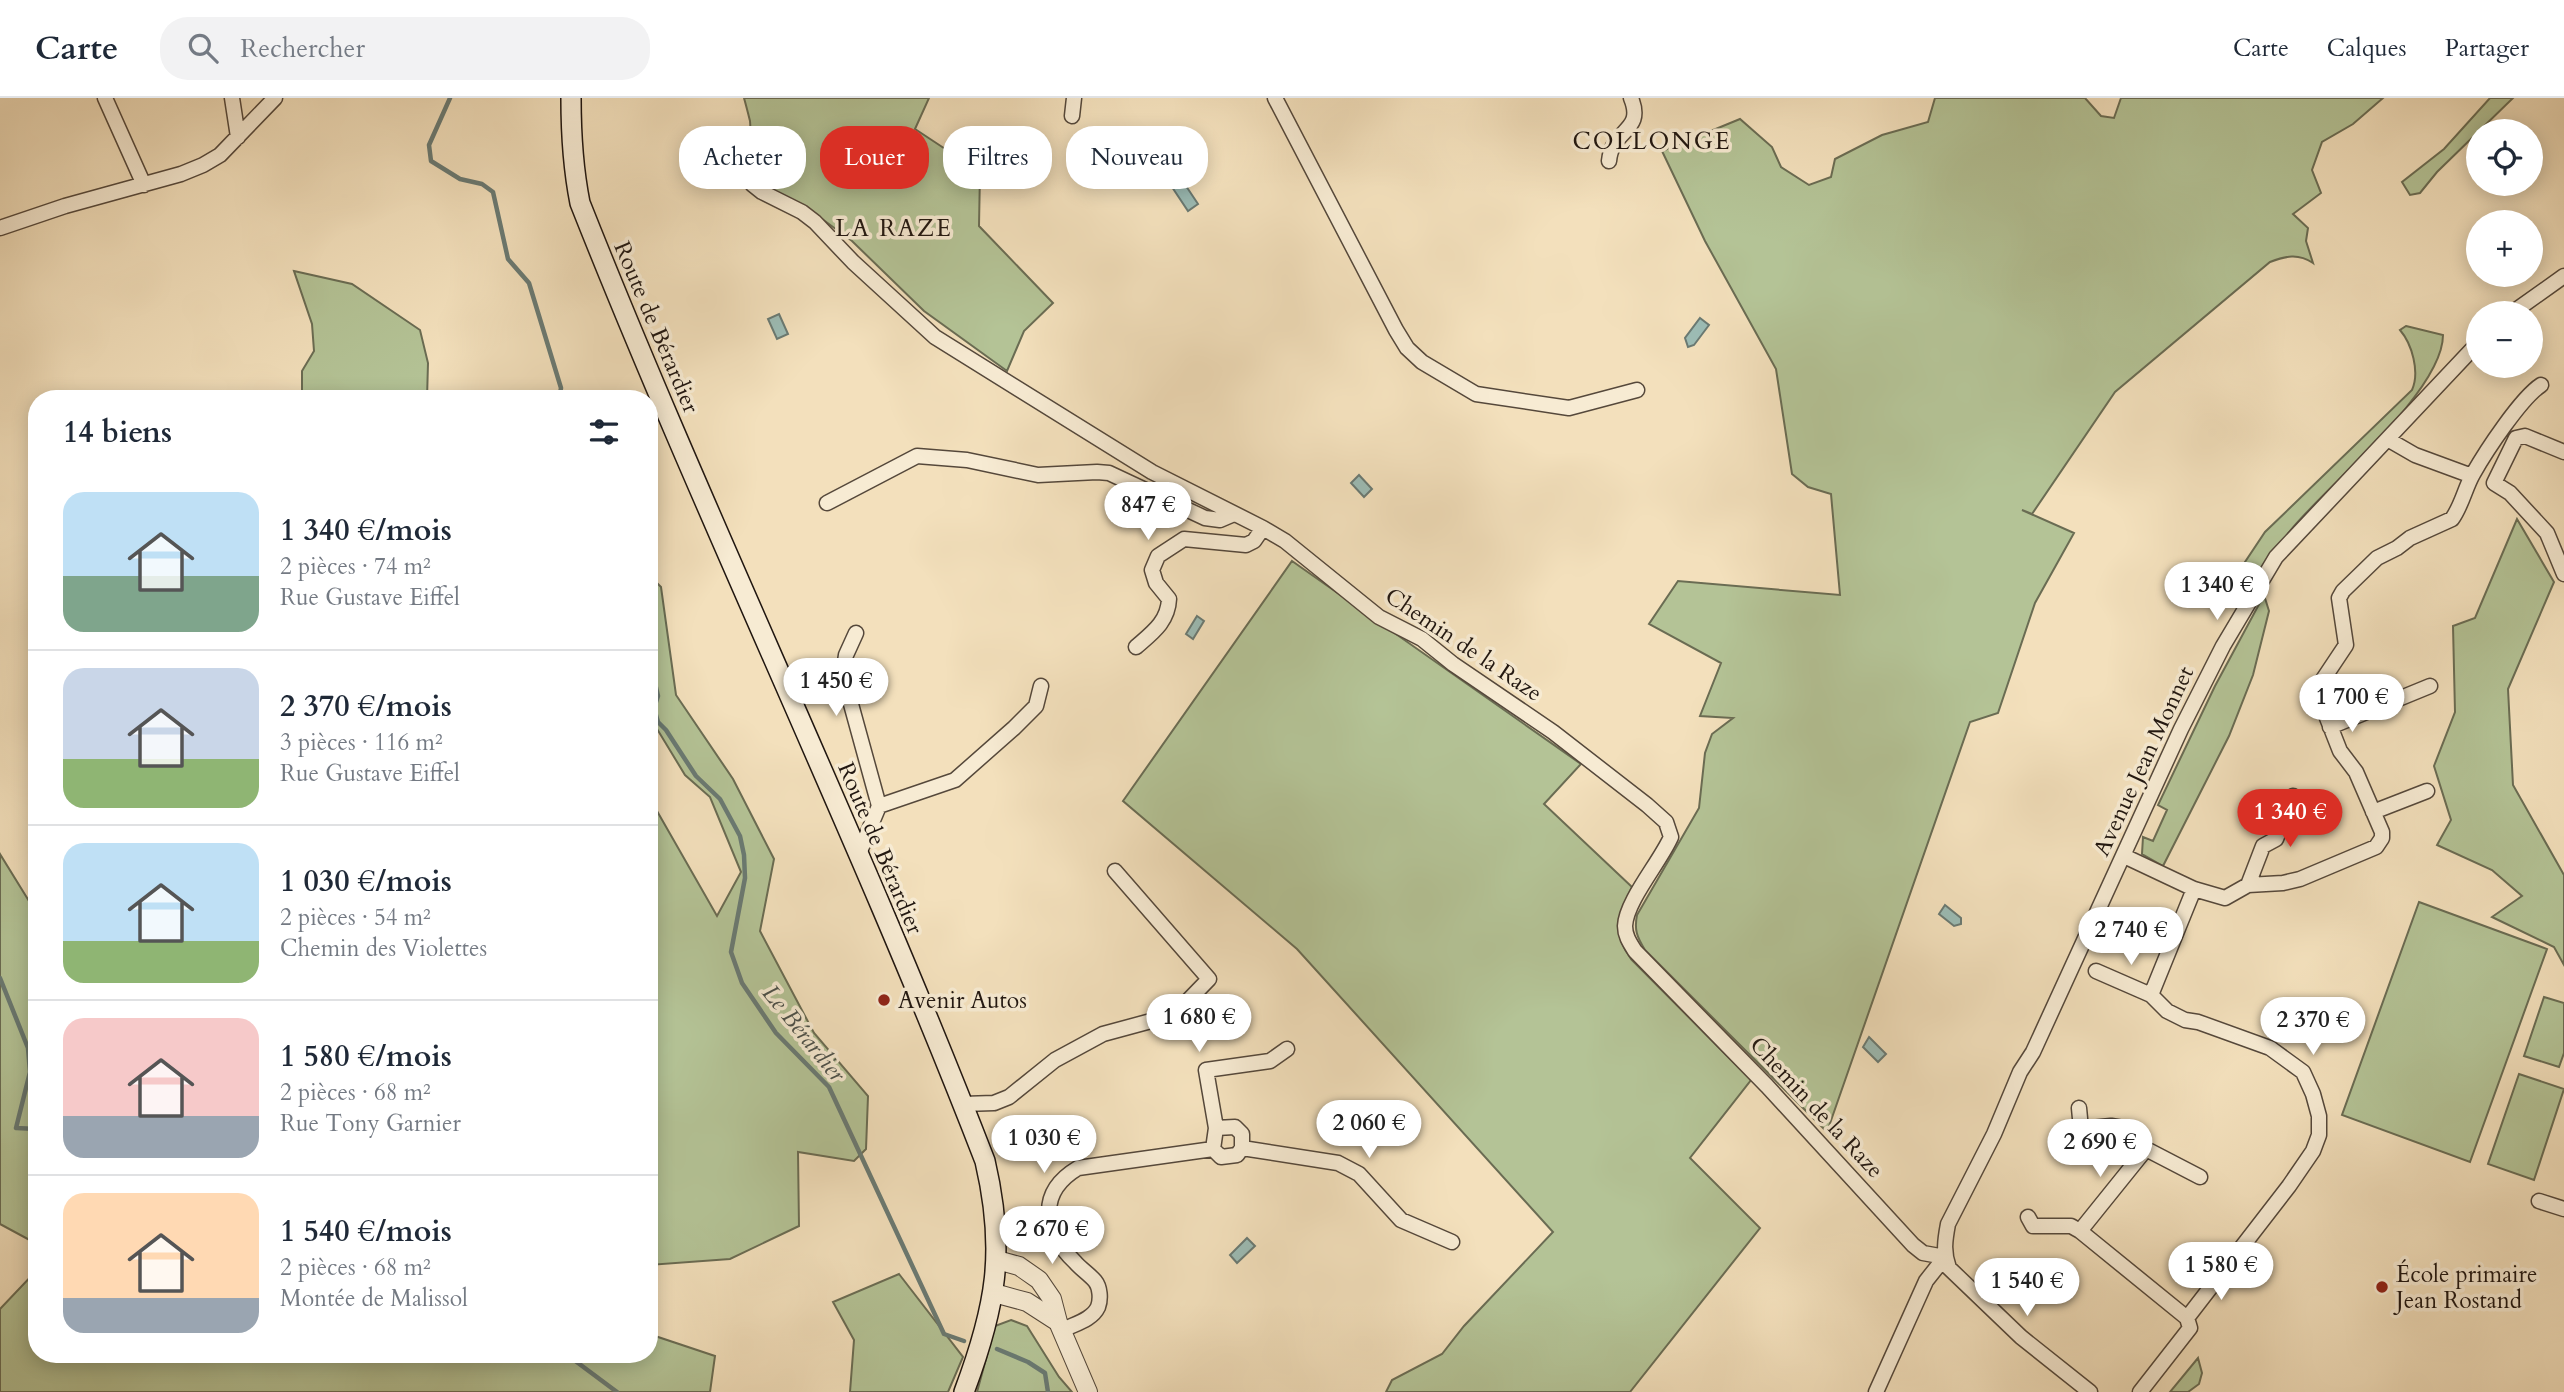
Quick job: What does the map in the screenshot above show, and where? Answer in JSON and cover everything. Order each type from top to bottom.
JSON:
[{"type":"main road","name":"Route de Bérardier","points":[[571,98],[570,137],[580,203],[657,390]]},
{"type":"main road","name":"Route de Bérardier","points":[[658,392],[858,856],[985,1161],[994,1202],[997,1260],[994,1293],[975,1363],[964,1392]]},
{"type":"street","points":[[105,98],[144,185]]},
{"type":"street","points":[[232,98],[238,137]]},
{"type":"street","points":[[0,228],[65,206],[181,174],[202,165],[220,155],[275,98]]},
{"type":"street","points":[[1072,116],[1074,98]]},
{"type":"street","points":[[1275,98],[1406,348],[1422,362],[1476,394],[1543,405],[1569,408],[1637,390]]},
{"type":"street","points":[[1609,161],[1613,143],[1634,120],[1631,98]]},
{"type":"street","name":"Chemin de la Raze","points":[[758,189],[802,212],[815,222],[853,262],[935,337],[1152,472],[1263,528],[1300,552],[1379,617],[1422,639],[1453,664],[1553,732],[1666,822],[1671,837],[1665,852],[1631,906],[1625,924],[1631,945],[1851,1175],[1913,1245],[1923,1253],[1945,1256]]},
{"type":"street","points":[[2529,301],[2564,276]]},
{"type":"street","name":"Avenue Jean Monnet","points":[[1945,1256],[1948,1224],[1994,1134],[2020,1072],[2033,1052],[2181,729],[2223,646],[2276,557],[2466,356]]},
{"type":"street","points":[[2124,856],[2194,889],[2225,898],[2248,885],[2300,879],[2376,847],[2382,838],[2382,832],[2356,772],[2340,751],[2316,690],[2346,645],[2339,604],[2343,591],[2377,558],[2410,538],[2448,522],[2457,512],[2472,476],[2516,412],[2541,385]]},
{"type":"street","points":[[2564,452],[2525,436],[2516,438],[2494,483],[2510,494],[2547,533],[2564,574]]},
{"type":"street","points":[[2389,440],[2415,456],[2472,476]]},
{"type":"street","points":[[827,503],[917,456],[948,457],[1038,475],[1109,473],[1205,518],[1220,520],[1234,514]]},
{"type":"street","points":[[1136,646],[1161,624],[1167,614],[1169,599],[1156,583],[1152,570],[1158,556],[1184,539],[1246,545],[1254,541],[1263,528]]},
{"type":"street","points":[[856,633],[846,655],[843,675],[879,806],[858,856]]},
{"type":"street","points":[[879,806],[955,780],[1036,706],[1041,685]]},
{"type":"street","points":[[2330,727],[2430,686]]},
{"type":"street","points":[[2373,812],[2427,791]]},
{"type":"street","points":[[2248,885],[2263,846],[2276,839],[2293,796]]},
{"type":"street","points":[[963,1104],[994,1103],[1009,1097],[1055,1060],[1103,1034],[1178,1011],[1209,979],[1115,871]]},
{"type":"street","points":[[2151,995],[2194,889]]},
{"type":"street","points":[[2096,971],[2151,995],[2167,1011],[2185,1020],[2198,1022],[2270,1048],[2303,1072],[2319,1116],[2319,1135],[2313,1151],[2187,1318]]},
{"type":"street","points":[[1213,1149],[1216,1128],[1206,1070],[1270,1061],[1287,1049]]},
{"type":"street","points":[[2079,1108],[2081,1129],[2117,1126],[2123,1128],[2146,1149],[2200,1177]]},
{"type":"street","points":[[1213,1149],[1221,1157],[1237,1155],[1242,1148],[1242,1134],[1235,1127],[1216,1128]]},
{"type":"street","points":[[1242,1148],[1338,1163],[1359,1174],[1401,1220],[1452,1242]]},
{"type":"street","points":[[1060,1326],[1091,1315],[1098,1307],[1100,1297],[1095,1281],[1074,1262],[1051,1230],[1048,1213],[1058,1185],[1078,1168],[1213,1149]]},
{"type":"street","points":[[2080,1231],[2146,1149]]},
{"type":"street","points":[[2539,1201],[2564,1209]]},
{"type":"street","points":[[2028,1217],[2033,1226],[2071,1226],[2080,1231],[2187,1318],[2190,1328],[2140,1392]]},
{"type":"street","points":[[1876,1392],[1926,1281],[1945,1256]]},
{"type":"street","points":[[1945,1256],[1949,1268],[1956,1276],[2021,1337],[2090,1392]]},
{"type":"street","points":[[997,1260],[1019,1266],[1039,1280],[1052,1298],[1060,1326],[1088,1392]]},
{"type":"street","points":[[994,1293],[1027,1303],[1060,1326]]},
{"type":"green space","points":[[744,98],[929,98],[916,126],[820,126],[820,189],[929,189],[929,138],[943,148],[943,189],[980,189],[979,226],[1053,303],[1024,331],[1007,371],[924,311],[852,241],[814,213],[771,189],[806,189],[806,126],[750,126]]},
{"type":"green space","points":[[1935,98],[2085,98],[2101,116],[2114,118],[2121,98],[2383,98],[2353,124],[2322,142],[2312,170],[2321,193],[2293,214],[2308,228],[2306,241],[2313,263],[2292,256],[2270,262],[2115,392],[2032,514],[2022,510],[2074,533],[2035,603],[1998,713],[1970,722],[1827,1132],[1645,950],[1636,929],[1637,915],[1699,808],[1705,753],[1712,734],[1733,718],[1700,716],[1721,663],[1649,624],[1678,581],[1840,595],[1831,494],[1808,487],[1792,474],[1776,369],[1705,241],[1662,151],[1740,119],[1772,147],[1781,167],[1809,185],[1831,177],[1835,159],[1882,135],[1928,122]]},
{"type":"green space","points":[[2490,98],[2513,98],[2491,119],[2471,119]]},
{"type":"green space","points":[[2466,125],[2466,144],[2420,193],[2410,195],[2402,182],[2444,149]]},
{"type":"green space","points":[[294,271],[352,284],[420,330],[428,363],[427,390],[302,390],[302,371],[314,351],[312,324]]},
{"type":"green space","points":[[2406,326],[2443,335],[2438,357],[2425,382],[2383,434],[2296,524],[2254,580],[2235,577],[2265,532],[2412,390],[2414,359],[2400,330]]},
{"type":"green space","points":[[2517,519],[2554,582],[2508,689],[2513,785],[2564,875],[2564,965],[2554,947],[2492,917],[2522,896],[2492,870],[2437,845],[2451,820],[2434,766],[2455,712],[2453,626],[2475,618]]},
{"type":"green space","points":[[1292,561],[1581,764],[1544,804],[1632,887],[1619,923],[1620,939],[1631,959],[1751,1080],[1690,1158],[1760,1228],[1630,1392],[1386,1392],[1392,1380],[1442,1354],[1464,1326],[1553,1232],[1297,949],[1123,801]]},
{"type":"green space","points":[[658,584],[661,587],[676,695],[733,779],[774,859],[760,931],[814,1033],[868,1096],[866,1149],[854,1161],[798,1152],[799,1226],[730,1259],[658,1264],[658,813],[717,916],[741,872],[710,797],[685,775],[658,731]]},
{"type":"green space","points":[[2264,595],[2269,611],[2253,675],[2229,736],[2163,866],[2142,854],[2143,837],[2153,841],[2167,810],[2158,805],[2215,686]]},
{"type":"green space","points":[[0,854],[28,899],[28,1239],[0,1224]]},
{"type":"green space","points":[[2419,902],[2547,949],[2470,1162],[2342,1115]]},
{"type":"green space","points":[[2544,997],[2564,1003],[2564,1053],[2559,1067],[2524,1056]]},
{"type":"green space","points":[[2519,1074],[2564,1089],[2534,1180],[2488,1164]]},
{"type":"green space","points":[[899,1274],[963,1357],[948,1392],[850,1392],[854,1340],[833,1302]]},
{"type":"green space","points":[[28,1279],[28,1363],[658,1363],[658,1337],[715,1356],[710,1392],[0,1392],[0,1309]]},
{"type":"green space","points":[[1011,1320],[1027,1326],[1059,1377],[1072,1392],[977,1392],[995,1326]]},
{"type":"green space","points":[[2198,1358],[2202,1373],[2199,1384],[2188,1392],[2170,1392]]},
{"type":"water","points":[[1173,189],[1188,189],[1198,204],[1188,211]]},
{"type":"water","points":[[779,314],[788,334],[777,339],[768,319]]},
{"type":"water","points":[[1700,318],[1709,325],[1694,345],[1688,347],[1685,338]]},
{"type":"water","points":[[1359,475],[1372,489],[1364,497],[1351,483]]},
{"type":"water","points":[[1197,616],[1204,621],[1193,639],[1186,634]]},
{"type":"water","points":[[1945,905],[1961,918],[1961,924],[1954,926],[1939,914]]},
{"type":"water","points":[[1869,1037],[1886,1054],[1878,1062],[1863,1047]]},
{"type":"water","points":[[1247,1238],[1255,1246],[1237,1263],[1230,1255]]},
{"type":"waterway","name":"Le Bérardier","points":[[450,98],[429,145],[431,161],[460,179],[482,184],[493,192],[508,259],[529,283],[561,390]]},
{"type":"waterway","name":"Le Bérardier","points":[[658,722],[696,776],[720,799],[740,836],[745,878],[731,952],[742,983],[776,1033],[829,1087],[944,1334],[964,1341]]},
{"type":"waterway","points":[[0,978],[28,1048]]},
{"type":"waterway","points":[[28,1080],[16,1128],[28,1129]]},
{"type":"waterway","name":"Le Bérardier","points":[[997,1349],[1028,1362],[1045,1373],[1048,1392]]},
{"type":"waterway","points":[[578,1363],[617,1392]]},
{"type":"place","name":"Avenir Autos","points":[[884,1000]]},
{"type":"place","name":"École primaire Jean Rostand","points":[[2382,1287]]},
{"type":"district","name":"COLLONGE","points":[[1652,141]]},
{"type":"district","name":"LA RAZE","points":[[894,228]]}]
